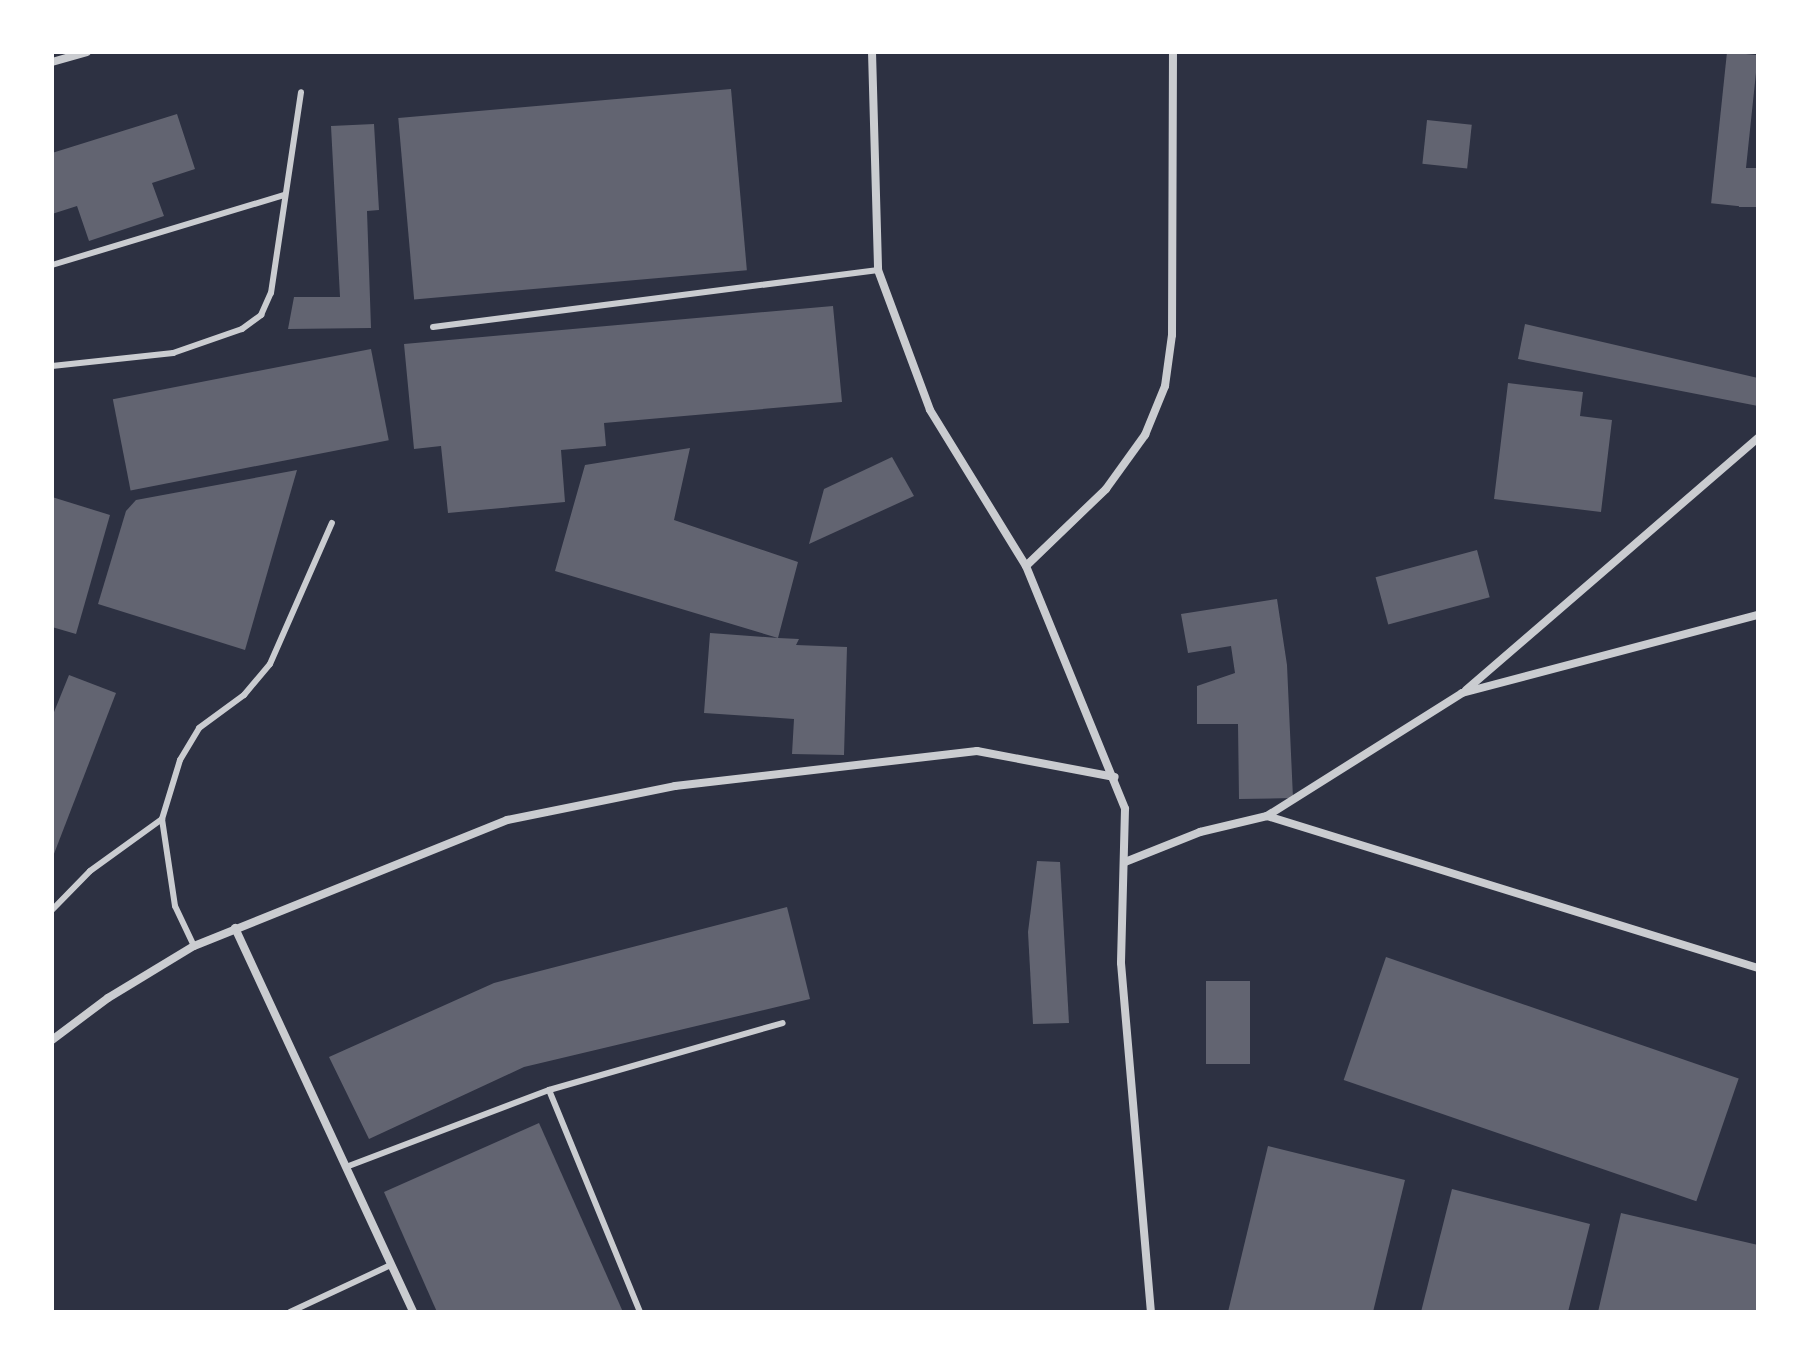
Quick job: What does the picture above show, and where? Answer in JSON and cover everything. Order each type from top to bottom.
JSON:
[{"type":"street","points":[[52,62],[87,52]]},
{"type":"street","points":[[872,52],[878,270],[930,410],[1026,566],[1115,777],[1125,809],[1121,963],[1151,1312]]},
{"type":"street","points":[[1026,566],[1106,489],[1145,435],[1165,386],[1172,335],[1173,52]]},
{"type":"street","points":[[1125,862],[1200,832],[1267,816],[1462,693],[1758,438]]},
{"type":"street","points":[[1462,693],[1758,615]]},
{"type":"street","points":[[52,1040],[108,998],[194,946],[507,820],[675,786],[977,751],[1115,777]]},
{"type":"street","points":[[1267,816],[1758,968]]},
{"type":"street","points":[[235,928],[413,1312]]},
{"type":"lane","points":[[52,366],[173,353],[251,322],[271,293],[301,92]]},
{"type":"lane","points":[[52,265],[284,195]]},
{"type":"lane","points":[[433,327],[878,270]]},
{"type":"lane","points":[[194,946],[175,906],[162,819],[180,760],[199,728],[244,695],[270,664],[332,523]]},
{"type":"lane","points":[[52,910],[90,871],[162,819]]},
{"type":"lane","points":[[346,1167],[549,1090],[783,1023]]},
{"type":"lane","points":[[549,1090],[640,1312]]},
{"type":"lane","points":[[290,1312],[391,1265]]},
{"type":"building","points":[[1727,52],[1758,55],[1742,206],[1711,203]]},
{"type":"building","points":[[731,89],[747,270],[414,299],[398,118]]},
{"type":"building","points":[[177,114],[195,169],[152,183],[164,216],[89,241],[77,206],[52,214],[52,153]]},
{"type":"building","points":[[1427,120],[1472,125],[1467,168],[1422,164]]},
{"type":"building","points":[[374,124],[379,210],[367,211],[371,328],[288,329],[294,297],[340,297],[331,126]]},
{"type":"building","points":[[1739,168],[1758,168],[1758,207],[1739,207]]},
{"type":"building","points":[[833,306],[842,402],[604,423],[606,446],[561,450],[565,502],[448,513],[441,446],[414,449],[404,344]]},
{"type":"building","points":[[1525,324],[1758,378],[1758,406],[1518,359]]},
{"type":"building","points":[[371,349],[389,440],[131,490],[113,399]]},
{"type":"building","points":[[1508,383],[1583,392],[1580,416],[1612,420],[1601,512],[1494,499]]},
{"type":"building","points":[[690,448],[674,520],[798,562],[778,638],[555,571],[585,465]]},
{"type":"building","points":[[892,457],[914,496],[809,544],[824,489]]},
{"type":"building","points":[[297,470],[245,650],[98,604],[126,511],[136,500]]},
{"type":"building","points":[[52,497],[110,515],[76,634],[52,627]]},
{"type":"building","points":[[1477,550],[1490,597],[1388,625],[1376,577]]},
{"type":"building","points":[[1277,599],[1287,665],[1293,798],[1239,799],[1238,724],[1197,724],[1197,686],[1235,673],[1231,646],[1188,653],[1181,614]]},
{"type":"building","points":[[710,633],[799,639],[796,645],[847,647],[844,755],[792,754],[794,719],[704,713]]},
{"type":"building","points":[[69,675],[116,693],[52,859],[52,717]]},
{"type":"building","points":[[1037,861],[1060,862],[1069,1023],[1033,1024],[1028,932]]},
{"type":"building","points":[[787,907],[810,999],[524,1067],[369,1139],[329,1057],[494,983]]},
{"type":"building","points":[[1386,957],[1739,1078],[1696,1201],[1344,1080]]},
{"type":"building","points":[[1206,981],[1250,981],[1250,1064],[1206,1064]]},
{"type":"building","points":[[539,1123],[623,1312],[437,1312],[384,1192]]},
{"type":"building","points":[[1268,1146],[1405,1180],[1373,1312],[1228,1312]]},
{"type":"building","points":[[1452,1189],[1590,1224],[1568,1312],[1421,1312]]},
{"type":"building","points":[[1621,1213],[1758,1245],[1758,1312],[1598,1312]]}]
